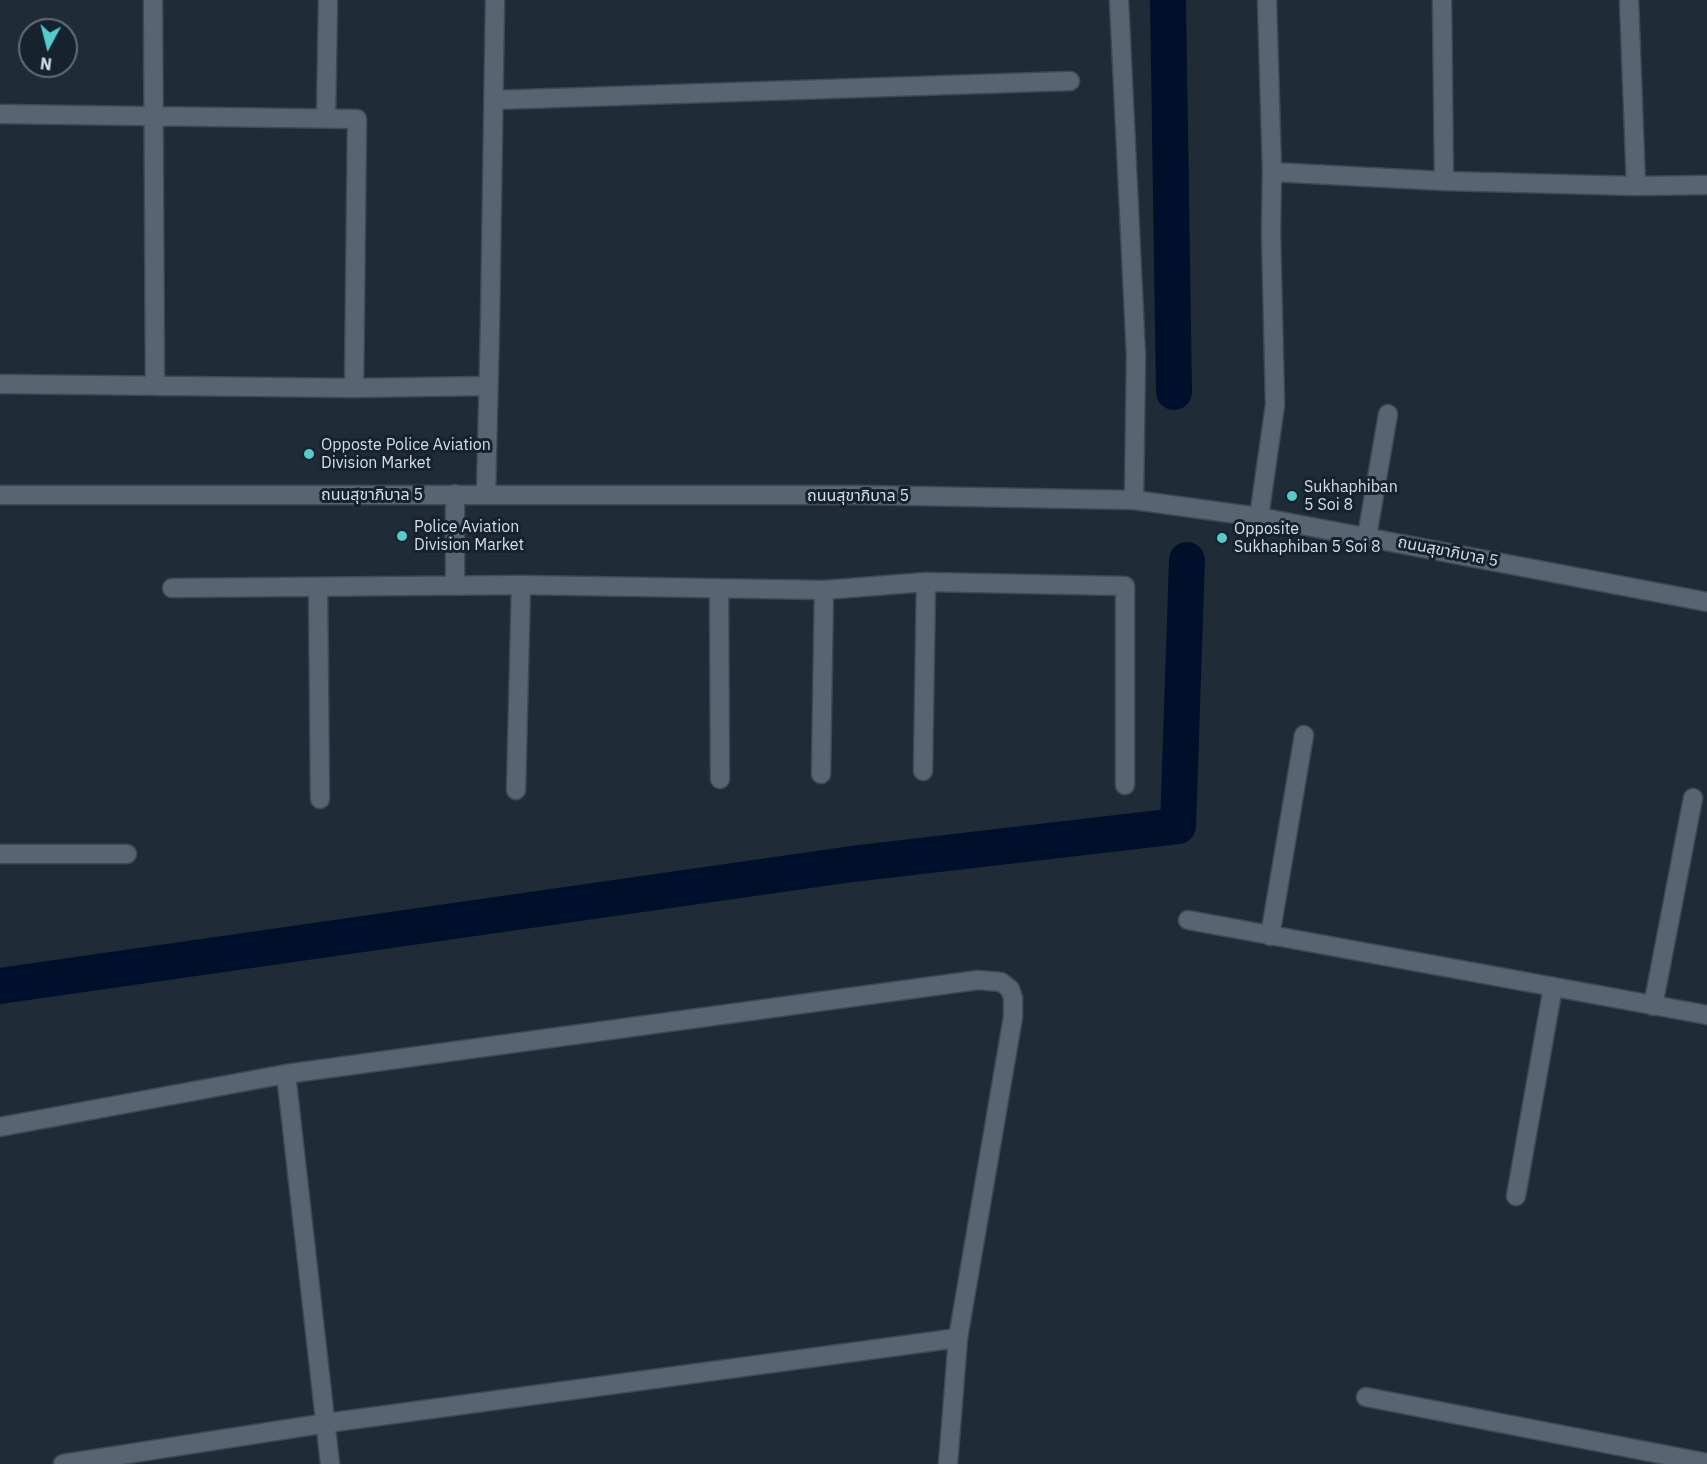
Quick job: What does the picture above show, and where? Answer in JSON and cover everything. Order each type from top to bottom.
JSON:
[{"type":"street","points":[[153,0],[155,386]]},
{"type":"street","points":[[326,118],[328,0]]},
{"type":"street","points":[[486,494],[495,0]]},
{"type":"street","points":[[1119,0],[1136,356],[1134,500]]},
{"type":"street","points":[[1259,517],[1275,405],[1267,0]]},
{"type":"street","points":[[1443,0],[1444,181]]},
{"type":"street","points":[[1629,0],[1636,186]]},
{"type":"street","points":[[494,100],[1070,81]]},
{"type":"street","points":[[0,114],[357,118],[354,388]]},
{"type":"street","points":[[1272,172],[1444,181],[1636,186],[1707,185]]},
{"type":"street","points":[[0,384],[354,388],[488,386]]},
{"type":"street","points":[[1367,536],[1388,414]]},
{"type":"street","points":[[455,494],[455,586]]},
{"type":"street","name":"ถนนสุขาภิบาล 5","points":[[0,495],[862,495],[1134,500],[1259,517],[1367,536],[1707,602]]},
{"type":"street","points":[[922,771],[926,582]]},
{"type":"street","points":[[172,588],[521,585],[824,590],[926,582],[1125,586],[1125,785]]},
{"type":"street","points":[[516,790],[521,585]]},
{"type":"street","points":[[318,588],[320,799]]},
{"type":"street","points":[[719,588],[720,779]]},
{"type":"street","points":[[821,774],[824,590]]},
{"type":"street","points":[[1270,936],[1304,735]]},
{"type":"street","points":[[1653,1006],[1693,798]]},
{"type":"street","points":[[0,854],[127,854]]},
{"type":"street","points":[[1188,920],[1707,1016]]},
{"type":"street","points":[[0,1127],[286,1074],[978,980],[1001,982],[1010,988],[1013,998],[1013,1017],[958,1338],[948,1464]]},
{"type":"street","points":[[1516,1196],[1553,987]]},
{"type":"street","points":[[286,1074],[330,1464]]},
{"type":"street","points":[[63,1464],[327,1423],[958,1338]]},
{"type":"street","points":[[1366,1397],[1707,1462]]},
{"type":"waterway","points":[[1168,0],[1174,392]]},
{"type":"waterway","points":[[0,986],[852,864],[1178,826],[1187,560]]},
{"type":"place","name":"Opposte Police Aviation Division Market","points":[[309,454]]},
{"type":"place","name":"Sukhaphiban 5 Soi 8","points":[[1292,496]]},
{"type":"place","name":"Police Aviation Division Market","points":[[402,536]]},
{"type":"place","name":"Opposite Sukhaphiban 5 Soi 8","points":[[1222,538]]}]
